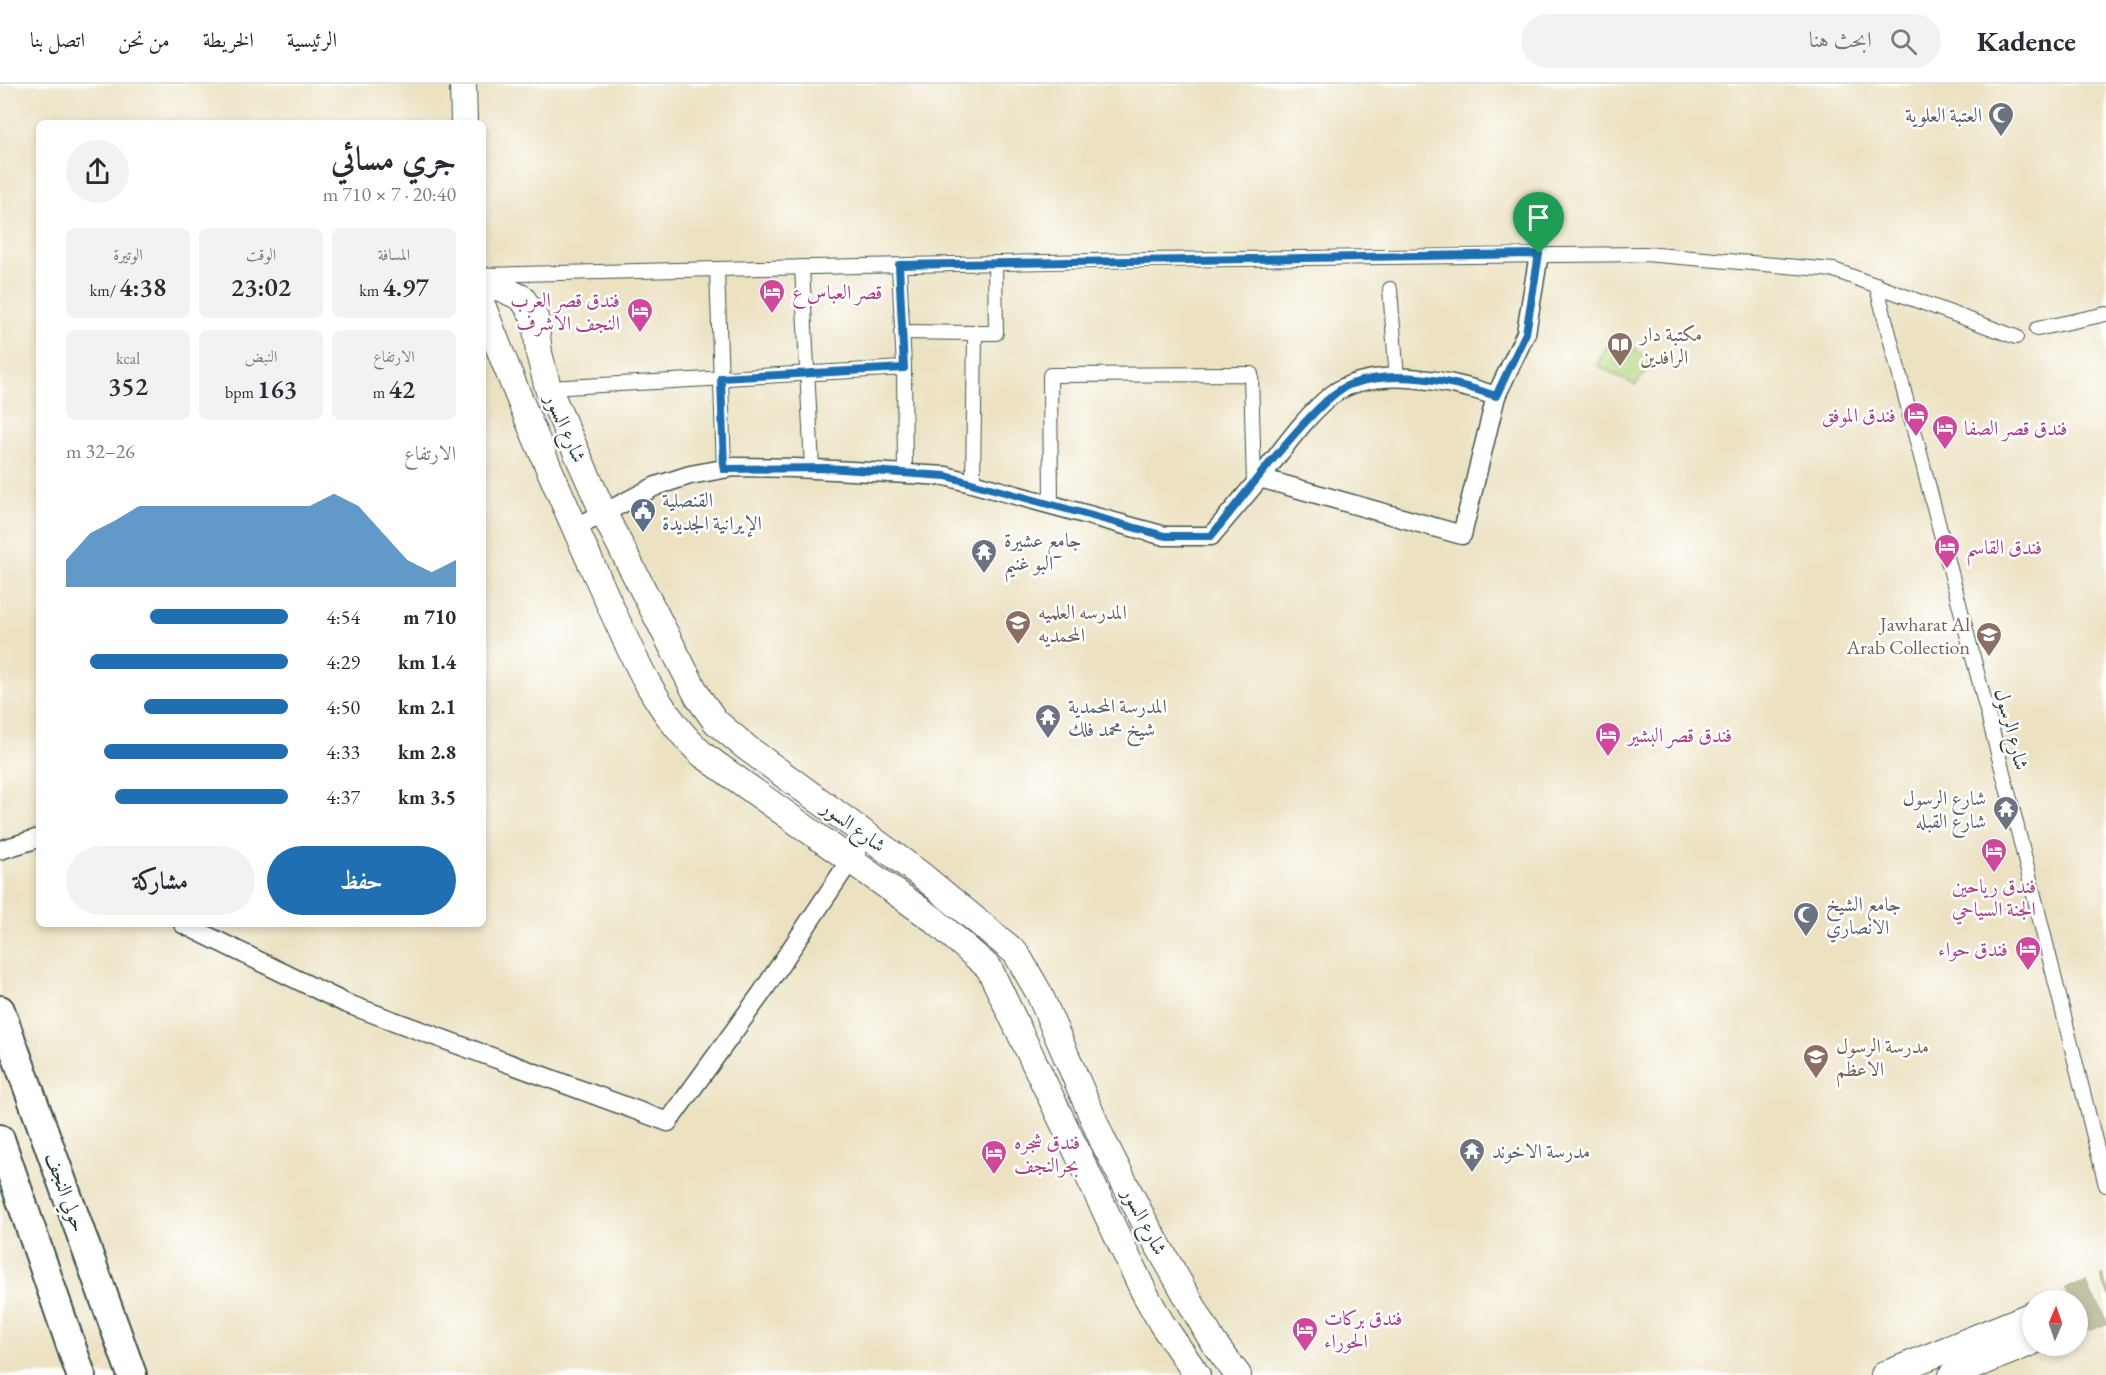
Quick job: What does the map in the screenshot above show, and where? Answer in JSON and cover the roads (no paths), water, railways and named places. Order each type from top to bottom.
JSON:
[{"type":"main road","points":[[463,84],[464,120]]},
{"type":"main road","name":"شارع السور","points":[[486,285],[513,293],[522,298],[530,308],[535,318],[539,354],[548,388],[603,512],[698,697],[716,722],[747,748],[867,835],[998,935],[1025,964],[1103,1141],[1174,1276],[1213,1342],[1238,1375]]},
{"type":"main road","name":"شارع السور","points":[[486,315],[522,409],[648,684],[685,739],[722,769],[933,920],[989,968],[1144,1292],[1162,1324],[1197,1375]]},
{"type":"main road","name":"حولي النجف","points":[[0,1010],[132,1375]]},
{"type":"main road","points":[[0,1139],[81,1375]]},
{"type":"main road","points":[[1884,1375],[2022,1319]]},
{"type":"main road","points":[[1952,1375],[2022,1346]]},
{"type":"street","points":[[1257,481],[1462,535],[1496,396],[1526,333],[1539,254]]},
{"type":"street","points":[[486,275],[995,263],[1645,254],[1834,270],[2016,337]]},
{"type":"street","points":[[901,332],[996,333],[995,263]]},
{"type":"street","points":[[899,265],[904,368],[905,474]]},
{"type":"street","points":[[802,267],[812,468]]},
{"type":"street","points":[[717,269],[724,469]]},
{"type":"street","name":"شارع الرسول","points":[[1876,285],[2013,811],[2106,1185]]},
{"type":"street","points":[[1390,289],[1397,379]]},
{"type":"street","points":[[2037,329],[2106,314]]},
{"type":"street","points":[[973,484],[975,333]]},
{"type":"street","points":[[548,388],[904,368]]},
{"type":"street","points":[[1051,505],[1050,375],[1251,374],[1257,481]]},
{"type":"street","points":[[575,528],[656,486],[690,475],[724,469],[812,468],[946,476],[1165,536],[1211,536],[1331,396],[1359,382],[1397,379],[1434,380],[1496,396]]},
{"type":"street","points":[[189,927],[345,1003],[668,1122],[761,994],[867,835]]},
{"type":"street","points":[[0,850],[36,839]]},
{"type":"tunnel","points":[[2088,1291],[2106,1283]]},
{"type":"tunnel","points":[[2088,1319],[2106,1311]]},
{"type":"place","name":"العتبة العلوية","points":[[2001,138]]},
{"type":"place","name":"قصر العباس ع","points":[[772,315]]},
{"type":"place","name":"فندق قصر العرب النجف الاشرف","points":[[640,334]]},
{"type":"place","name":"مكتبة دار الرافدين","points":[[1620,368]]},
{"type":"place","name":"فندق الموفق","points":[[1916,438]]},
{"type":"place","name":"فندق قصر الصفا","points":[[1945,451]]},
{"type":"place","name":"القنصلية الإيرانية الجديدة","points":[[643,534]]},
{"type":"place","name":"فندق القاسم","points":[[1947,570]]},
{"type":"place","name":"جامع عشيرة البو غنيم","points":[[984,575]]},
{"type":"place","name":"المدرسه العلمیه المحمدیه","points":[[1018,646]]},
{"type":"place","name":"Jawharat Al Arab Collection","points":[[1989,658]]},
{"type":"place","name":"المدرسة المحمدية شيخ محمد فلك","points":[[1048,740]]},
{"type":"place","name":"فندق قصر البشير","points":[[1608,758]]},
{"type":"place","name":"شارع الرسول شارع القبله","points":[[2006,832]]},
{"type":"place","name":"فندق رياحين الجنة السياحي","points":[[1994,874]]},
{"type":"place","name":"جامع الشيخ الانصاري","points":[[1806,938]]},
{"type":"place","name":"فندق حواء","points":[[2028,972]]},
{"type":"place","name":"مدرسة الرسول الاعظم","points":[[1816,1080]]},
{"type":"place","name":"مدرسة الاخوند","points":[[1472,1174]]},
{"type":"place","name":"فندق شجره بحرالنجف","points":[[994,1176]]},
{"type":"place","name":"فندق بركات الحوراء","points":[[1305,1353]]}]
